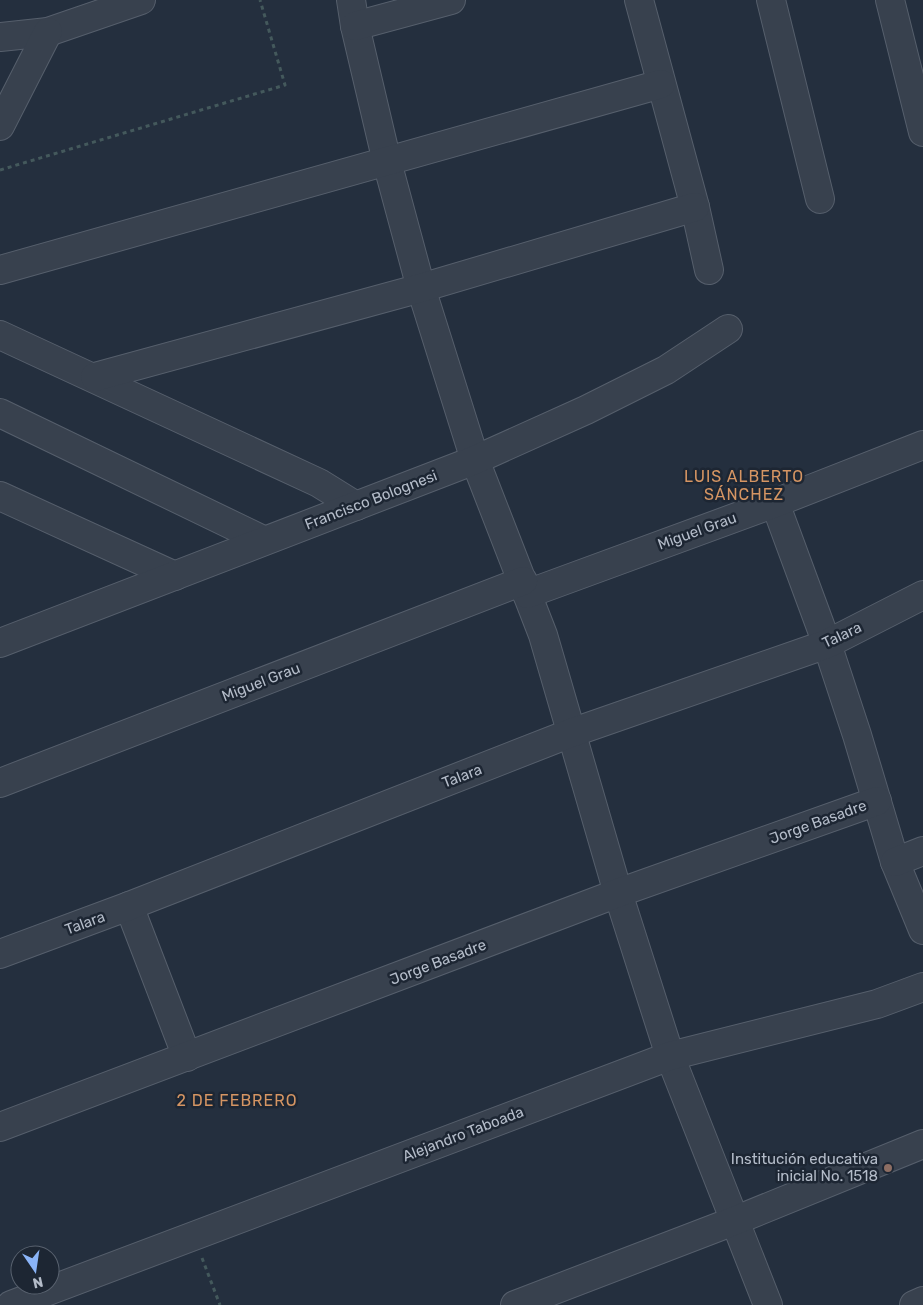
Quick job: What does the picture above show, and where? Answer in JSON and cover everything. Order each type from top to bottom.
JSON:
[{"type":"street","points":[[0,37],[48,32],[141,0]]},
{"type":"street","points":[[451,0],[353,13],[387,162],[421,288],[475,460],[543,635],[618,893],[670,1056],[768,1305]]},
{"type":"street","points":[[639,0],[695,208],[709,270]]},
{"type":"street","points":[[771,0],[820,199]]},
{"type":"street","points":[[890,0],[923,132]]},
{"type":"street","points":[[0,126],[48,32]]},
{"type":"street","points":[[0,270],[661,84]]},
{"type":"street","points":[[95,378],[421,288],[695,208]]},
{"type":"street","name":"Francisco Bolognesi","points":[[0,642],[475,460],[586,410],[666,370],[728,329]]},
{"type":"street","points":[[0,335],[319,483],[356,506]]},
{"type":"street","points":[[0,413],[263,540]]},
{"type":"street","name":"Miguel Grau","points":[[0,783],[525,588],[774,503],[923,445]]},
{"type":"street","points":[[4,501],[175,576]]},
{"type":"street","points":[[774,503],[827,644],[895,862],[923,930]]},
{"type":"street","name":"Talara","points":[[0,954],[129,906],[571,733],[827,644],[923,595]]},
{"type":"street","name":"Jorge Basadre","points":[[0,1127],[618,893],[877,801]]},
{"type":"street","points":[[895,862],[923,850]]},
{"type":"street","points":[[129,906],[187,1057]]},
{"type":"street","name":"Alejandro Taboada","points":[[11,1305],[670,1056],[877,1004],[923,988]]},
{"type":"street","points":[[515,1305],[734,1221],[923,1144]]},
{"type":"street","points":[[914,1305],[923,1301]]},
{"type":"path","points":[[0,170],[286,85],[260,0]]},
{"type":"path","points":[[194,1236],[220,1305]]},
{"type":"place","name":"Institución educativa inicial No. 1518","points":[[888,1168]]},
{"type":"district","name":"LUIS ALBERTO SÁNCHEZ","points":[[744,485]]},
{"type":"district","name":"2 DE FEBRERO","points":[[237,1100]]}]
